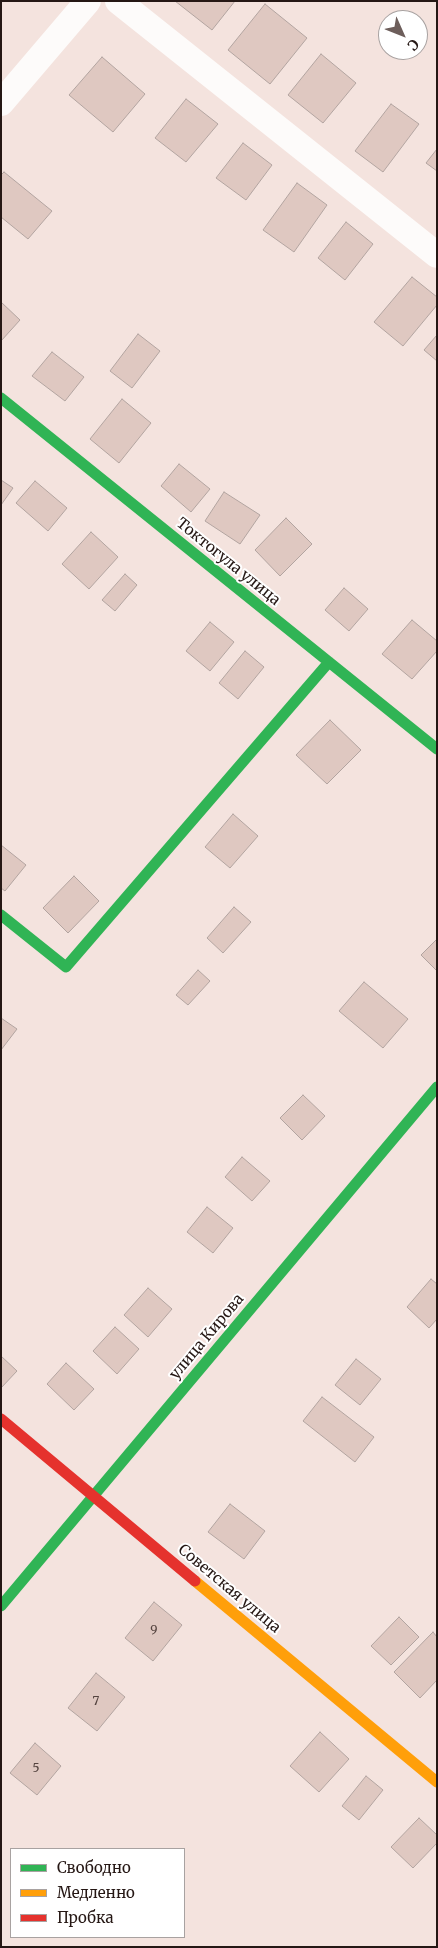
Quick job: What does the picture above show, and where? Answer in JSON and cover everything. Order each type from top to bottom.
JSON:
[{"type":"street","points":[[1,104],[88,1]]},
{"type":"street","points":[[118,1],[437,255]]},
{"type":"street","name":"Токтогула улица","points":[[1,398],[437,749]]},
{"type":"street","points":[[1,915],[66,967],[329,662]]},
{"type":"street","name":"улица Кирова","points":[[1,1606],[437,1088]]},
{"type":"street","name":"Советская улица","points":[[1,1419],[437,1782]]},
{"type":"building","points":[[175,1],[235,1],[212,30]]},
{"type":"building","points":[[265,4],[307,38],[270,84],[228,50]]},
{"type":"building","points":[[321,54],[356,83],[323,123],[288,95]]},
{"type":"building","points":[[102,57],[145,94],[113,132],[69,95]]},
{"type":"building","points":[[186,99],[218,124],[186,162],[155,138]]},
{"type":"building","points":[[391,104],[419,124],[383,172],[355,151]]},
{"type":"building","points":[[243,143],[272,165],[246,200],[216,178]]},
{"type":"building","points":[[437,149],[437,171],[426,163]]},
{"type":"building","points":[[4,172],[52,211],[28,239],[1,217],[1,175]]},
{"type":"building","points":[[297,183],[327,205],[294,252],[263,230]]},
{"type":"building","points":[[346,222],[373,244],[345,280],[318,258]]},
{"type":"building","points":[[412,277],[437,297],[437,305],[403,346],[374,322]]},
{"type":"building","points":[[1,302],[20,320],[1,341]]},
{"type":"building","points":[[138,334],[160,351],[132,388],[110,371]]},
{"type":"building","points":[[437,335],[437,361],[424,350]]},
{"type":"building","points":[[52,352],[84,377],[65,401],[32,376]]},
{"type":"building","points":[[122,399],[151,423],[119,463],[90,439]]},
{"type":"building","points":[[179,464],[210,489],[191,512],[161,486]]},
{"type":"building","points":[[1,480],[13,488],[1,505]]},
{"type":"building","points":[[35,481],[67,508],[48,531],[16,503]]},
{"type":"building","points":[[224,492],[260,515],[240,544],[205,521]]},
{"type":"building","points":[[286,518],[312,544],[280,576],[255,550]]},
{"type":"building","points":[[91,532],[118,557],[89,589],[62,564]]},
{"type":"building","points":[[125,574],[137,585],[115,611],[102,600]]},
{"type":"building","points":[[344,588],[368,609],[349,631],[325,610]]},
{"type":"building","points":[[412,620],[437,641],[437,651],[412,679],[382,654]]},
{"type":"building","points":[[210,622],[234,642],[210,671],[186,651]]},
{"type":"building","points":[[245,651],[264,667],[238,699],[219,683]]},
{"type":"building","points":[[330,720],[361,750],[327,784],[296,755]]},
{"type":"building","points":[[233,814],[258,836],[230,868],[205,847]]},
{"type":"building","points":[[1,845],[26,865],[5,891],[1,888]]},
{"type":"building","points":[[74,876],[99,901],[68,933],[43,908]]},
{"type":"building","points":[[234,907],[251,922],[223,953],[207,938]]},
{"type":"building","points":[[437,939],[437,971],[421,955]]},
{"type":"building","points":[[198,970],[210,981],[188,1005],[176,995]]},
{"type":"building","points":[[364,982],[408,1019],[383,1048],[339,1011]]},
{"type":"building","points":[[1,1018],[17,1029],[1,1050]]},
{"type":"building","points":[[303,1095],[325,1116],[302,1140],[280,1118]]},
{"type":"building","points":[[242,1157],[270,1181],[252,1201],[225,1177]]},
{"type":"building","points":[[207,1207],[233,1228],[213,1253],[187,1232]]},
{"type":"building","points":[[431,1279],[437,1284],[437,1319],[429,1328],[407,1307]]},
{"type":"building","points":[[148,1288],[172,1309],[148,1337],[124,1315]]},
{"type":"building","points":[[115,1327],[139,1349],[117,1374],[93,1351]]},
{"type":"building","points":[[1,1356],[17,1371],[1,1388]]},
{"type":"building","points":[[356,1359],[381,1379],[360,1405],[335,1385]]},
{"type":"building","points":[[66,1363],[94,1389],[74,1410],[47,1384]]},
{"type":"building","points":[[322,1397],[374,1437],[355,1462],[303,1421]]},
{"type":"building","points":[[230,1504],[265,1531],[244,1559],[208,1532]]},
{"type":"building","points":[[154,1602],[182,1625],[153,1661],[125,1638]]},
{"type":"building","points":[[399,1617],[419,1637],[391,1665],[371,1646]]},
{"type":"building","points":[[433,1632],[437,1637],[437,1680],[420,1698],[394,1672]]},
{"type":"building","points":[[96,1673],[125,1697],[97,1731],[68,1708]]},
{"type":"building","points":[[320,1732],[349,1759],[319,1792],[290,1766]]},
{"type":"building","points":[[35,1743],[61,1766],[37,1795],[10,1773]]},
{"type":"building","points":[[366,1776],[383,1790],[359,1820],[342,1806]]},
{"type":"building","points":[[419,1818],[437,1835],[437,1843],[413,1868],[391,1847]]},
{"type":"traffic: fast","points":[[1,398],[437,749]]},
{"type":"traffic: fast","points":[[1,915],[66,967],[329,662]]},
{"type":"traffic: fast","points":[[1,1606],[437,1087]]},
{"type":"traffic: slow","points":[[195,1581],[437,1782]]},
{"type":"traffic: jam","points":[[1,1419],[195,1581]]}]
